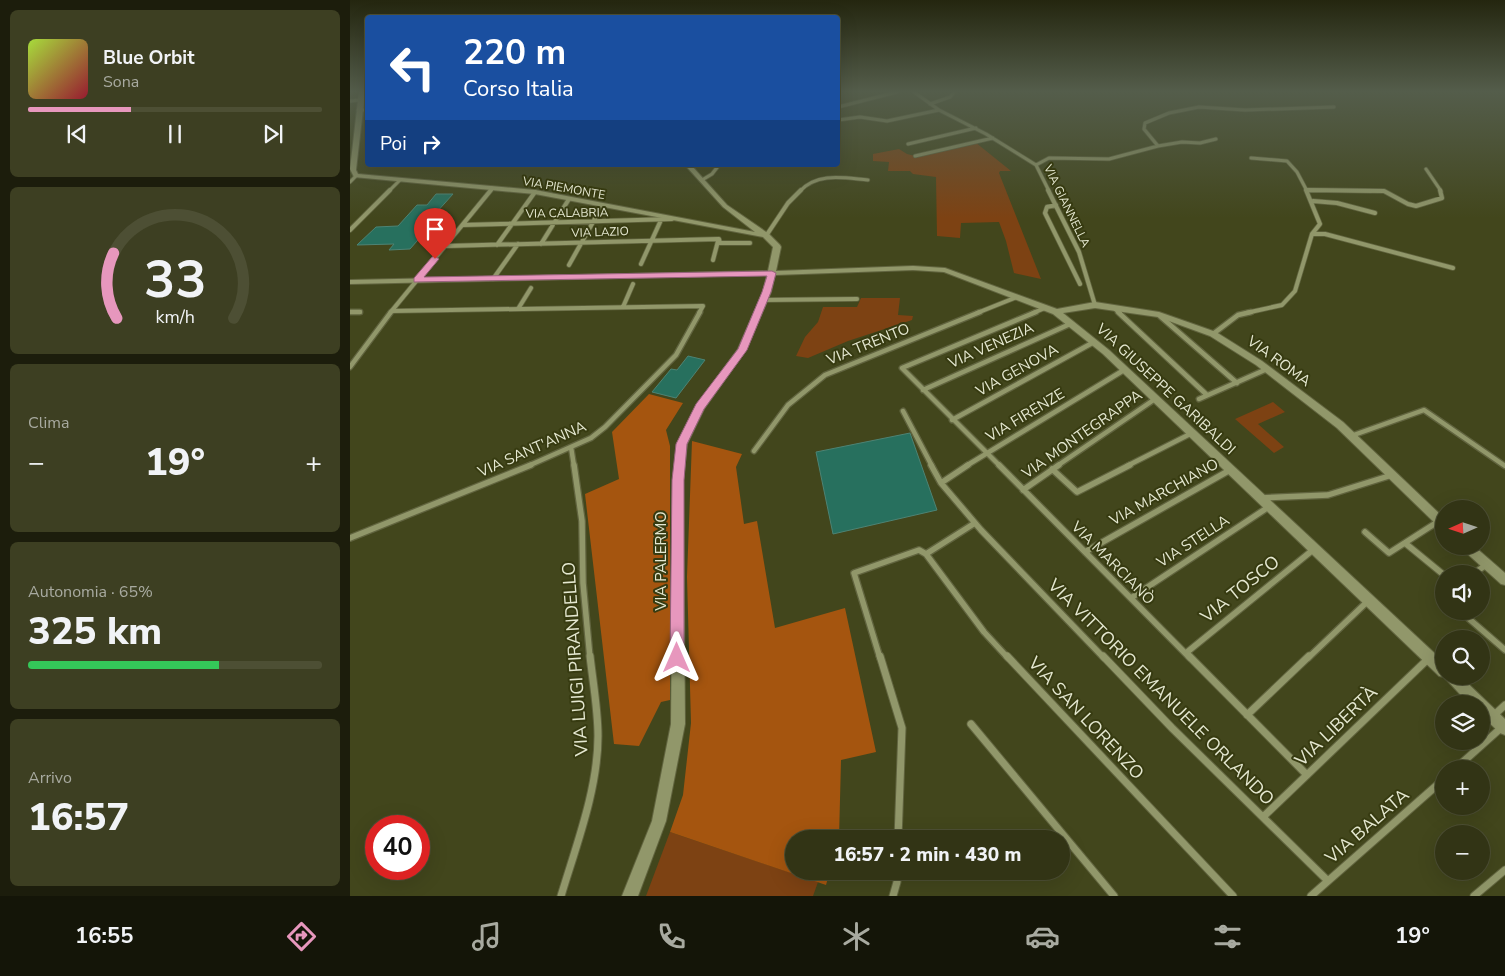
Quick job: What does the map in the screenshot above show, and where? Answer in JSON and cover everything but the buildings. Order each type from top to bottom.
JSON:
[{"type":"street","points":[[350,182],[356,176],[353,170],[352,154],[355,134]]},
{"type":"street","points":[[908,144],[951,134]]},
{"type":"street","name":"VIA GIANNELLA","points":[[986,134],[1036,165],[1079,252],[1095,306]]},
{"type":"street","points":[[1149,134],[1158,146]]},
{"type":"street","points":[[915,156],[993,138]]},
{"type":"street","points":[[1036,165],[1049,158],[1109,159],[1158,146],[1182,142],[1200,143],[1216,139]]},
{"type":"street","points":[[1213,334],[1238,315],[1282,305],[1295,291],[1312,234],[1320,224],[1312,201],[1287,162],[1251,158]]},
{"type":"street","points":[[690,167],[725,206],[766,236],[791,202],[811,180],[825,178],[868,180]]},
{"type":"street","points":[[702,180],[712,174],[717,167]]},
{"type":"street","points":[[1306,190],[1391,192],[1409,205],[1418,206],[1442,198],[1442,192],[1426,169]]},
{"type":"street","name":"VIA PIEMONTE","points":[[356,176],[535,192],[766,236]]},
{"type":"street","points":[[350,230],[400,180]]},
{"type":"street","points":[[350,367],[392,311],[492,188]]},
{"type":"street","points":[[497,245],[535,192]]},
{"type":"street","points":[[540,244],[569,199]]},
{"type":"street","points":[[1312,201],[1348,205],[1375,213]]},
{"type":"street","points":[[1056,205],[1047,207],[1045,213],[1080,284]]},
{"type":"street","points":[[569,265],[602,206]]},
{"type":"street","name":"VIA CALABRIA","points":[[462,225],[672,219]]},
{"type":"street","points":[[641,264],[661,220]]},
{"type":"street","points":[[1312,234],[1325,234],[1453,268]]},
{"type":"street","name":"VIA PALERMO","points":[[630,896],[658,821],[678,724],[678,490],[682,444],[700,407],[742,350],[763,300],[772,273],[777,247],[766,236]]},
{"type":"street","name":"VIA LAZIO","points":[[446,246],[719,239],[718,242],[727,244],[750,243]]},
{"type":"street","points":[[713,260],[718,242]]},
{"type":"street","points":[[494,279],[518,244]]},
{"type":"street","name":"VIA GIUSEPPE GARIBALDI","points":[[350,282],[772,273],[912,268],[945,270],[1056,312],[1094,342],[1435,662]]},
{"type":"street","points":[[392,311],[623,307],[633,284]]},
{"type":"street","points":[[518,309],[531,288]]},
{"type":"street","name":"VIA TRENTO","points":[[754,451],[788,405],[825,375],[1017,296]]},
{"type":"street","points":[[763,300],[857,299]]},
{"type":"street","name":"VIA SANT'ANNA","points":[[350,538],[591,438],[605,427],[676,355],[703,306],[623,307]]},
{"type":"street","name":"VIA ROMA","points":[[1056,312],[1095,306],[1114,308],[1159,315],[1213,334],[1267,369],[1351,436],[1435,516]]},
{"type":"street","name":"VIA MARCIANÒ","points":[[1045,308],[902,368],[1307,775]]},
{"type":"street","points":[[1114,308],[1207,395]]},
{"type":"street","points":[[350,312],[360,312]]},
{"type":"street","points":[[1159,315],[1237,382]]},
{"type":"street","name":"VIA VENEZIA","points":[[923,390],[1070,324]]},
{"type":"street","name":"VIA GENOVA","points":[[952,420],[1094,342]]},
{"type":"street","points":[[1198,399],[1267,369]]},
{"type":"street","name":"VIA FIRENZE","points":[[941,483],[986,453],[1124,370]]},
{"type":"street","name":"VIA MONTEGRAPPA","points":[[1022,490],[1155,398]]},
{"type":"street","points":[[1351,436],[1424,410],[1505,466]]},
{"type":"street","name":"VIA VITTORIO EMANUELE ORLANDO","points":[[903,411],[941,483],[975,523],[1172,728],[1328,881]]},
{"type":"street","points":[[1052,469],[1077,492],[1192,433]]},
{"type":"street","name":"VIA LUIGI PIRANDELLO","points":[[561,896],[585,816],[596,765],[598,736],[584,583],[582,521],[572,447]]},
{"type":"street","name":"VIA MARCHIANO","points":[[1085,552],[1230,470]]},
{"type":"street","points":[[1260,498],[1328,495],[1392,475]]},
{"type":"street","name":"VIA STELLA","points":[[1130,598],[1270,506]]},
{"type":"street","points":[[898,830],[902,728],[854,572],[919,550],[926,554],[975,523]]},
{"type":"street","points":[[1365,532],[1389,553],[1435,526]]},
{"type":"street","points":[[1405,543],[1435,568]]},
{"type":"street","name":"VIA TOSCO","points":[[1186,653],[1314,548]]},
{"type":"street","name":"VIA SAN LORENZO","points":[[926,554],[984,632],[1233,896]]},
{"type":"street","points":[[1476,555],[1487,565]]},
{"type":"street","points":[[1490,568],[1505,580]]},
{"type":"street","points":[[1247,715],[1369,600]]},
{"type":"street","points":[[1470,620],[1505,650]]},
{"type":"street","name":"VIA LIBERTÀ","points":[[1263,816],[1430,657]]},
{"type":"street","points":[[1459,685],[1470,695]]},
{"type":"street","points":[[1464,760],[1500,724],[1505,705]]},
{"type":"street","points":[[1490,714],[1500,724]]},
{"type":"street","points":[[971,724],[1114,896]]},
{"type":"street","name":"VIA BALATA","points":[[1311,896],[1435,787]]},
{"type":"street","points":[[1474,896],[1505,870]]},
{"type":"street","points":[[892,896],[897,880]]},
{"type":"shaded area","points":[[975,142],[1011,171],[1000,171],[999,173],[1041,279],[1014,273],[999,222],[961,223],[960,238],[937,236],[936,177],[913,174],[910,171],[888,171],[889,162],[873,161],[873,154],[899,149],[915,156]]},
{"type":"shaded area","points":[[861,298],[900,298],[898,315],[913,316],[912,320],[848,341],[808,358],[796,356],[805,337],[818,322],[823,307],[857,307]]},
{"type":"shaded area","points":[[649,394],[683,403],[666,430],[670,446],[670,700],[661,702],[639,746],[614,744],[585,494],[619,479],[612,432]]},
{"type":"shaded area","points":[[1273,402],[1285,412],[1258,424],[1284,447],[1274,453],[1235,419]]},
{"type":"shaded area","points":[[692,441],[742,454],[736,467],[744,524],[757,521],[775,628],[845,608],[876,752],[841,760],[839,830],[785,830],[785,871],[670,832],[683,795],[691,723],[687,577]]},
{"type":"shaded area","points":[[670,832],[785,871],[785,880],[812,880],[818,882],[813,896],[646,896]]},
{"type":"shaded area","points":[[811,880],[827,880],[826,885]]},
{"type":"route","points":[[435,259],[418,280],[772,273],[767,292],[742,350],[700,407],[682,444],[678,480],[677,658]]}]
